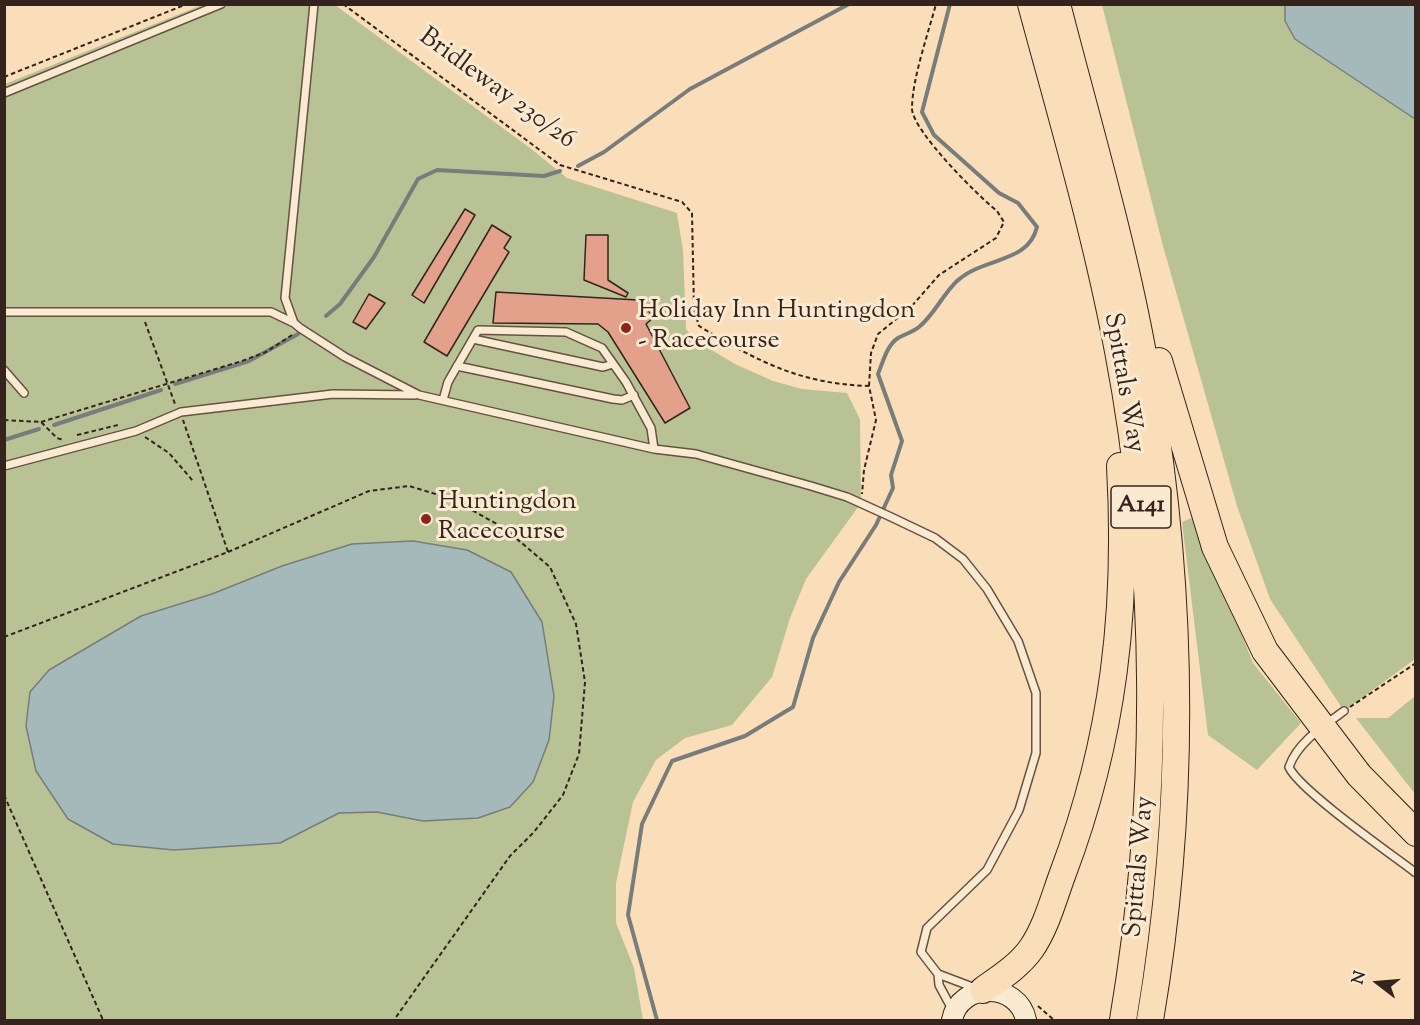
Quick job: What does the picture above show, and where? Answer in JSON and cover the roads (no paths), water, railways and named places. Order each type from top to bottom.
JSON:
[{"type":"highway","name":"Spittals Way","points":[[1031,4],[1100,263],[1118,351],[1133,445],[1143,536],[1149,639],[1150,708],[1146,822],[1136,936],[1123,1020]]},
{"type":"highway","name":"Spittals Way","points":[[1057,4],[1137,319],[1158,442],[1174,628],[1173,814],[1162,939],[1150,1020]]},
{"type":"highway","points":[[1107,198],[1137,274],[1164,381],[1215,547],[1265,651],[1333,718],[1359,775],[1416,833]]},
{"type":"highway","points":[[983,990],[1012,969],[1032,948],[1079,831],[1107,721],[1121,620],[1122,500],[1118,424],[1100,263]]},
{"type":"main road","points":[[952,1017],[968,995],[983,990],[999,992],[1014,1000],[1030,1019]]},
{"type":"lane","points":[[4,93],[221,4]]},
{"type":"lane","points":[[297,325],[285,298],[314,4]]},
{"type":"lane","points":[[4,312],[142,314],[271,312],[297,325],[345,357],[419,395]]},
{"type":"lane","points":[[444,400],[448,382],[478,330],[566,332],[602,348],[634,395],[651,428],[654,449]]},
{"type":"lane","points":[[473,339],[603,367],[613,364]]},
{"type":"lane","points":[[457,366],[613,399],[622,400],[634,395]]},
{"type":"lane","points":[[4,370],[24,393]]},
{"type":"lane","points":[[4,466],[136,431],[181,412],[333,394],[419,395],[654,449],[696,454],[811,486],[861,503],[934,538],[963,559],[987,589],[1018,641],[1036,693],[1035,753],[1019,810],[987,870],[927,928],[921,952],[938,974],[939,985],[952,1017]]},
{"type":"lane","points":[[1333,718],[1293,754],[1289,767],[1292,774],[1317,797],[1416,873]]},
{"type":"lane","points":[[938,974],[983,990]]},
{"type":"waterway","points":[[578,166],[604,152],[690,89],[849,4]]},
{"type":"waterway","points":[[657,1020],[628,915],[642,824],[672,761],[745,736],[793,707],[813,638],[839,582],[876,525],[893,488],[891,475],[902,441],[878,374],[888,349],[898,338],[919,327],[957,281],[980,267],[1025,248],[1037,227],[1018,203],[999,193],[934,135],[922,112],[950,4]]},
{"type":"waterway","points":[[326,316],[340,304],[374,257],[418,179],[437,170],[544,176],[560,171]]},
{"type":"waterway","points":[[175,384],[249,361],[298,334]]},
{"type":"waterway","points":[[54,425],[161,390]]},
{"type":"waterway","points":[[4,440],[39,429]]},
{"type":"place","name":"Holiday Inn Huntingdon - Racecourse","points":[[626,328]]},
{"type":"place","name":"Huntingdon Racecourse","points":[[426,519]]}]
